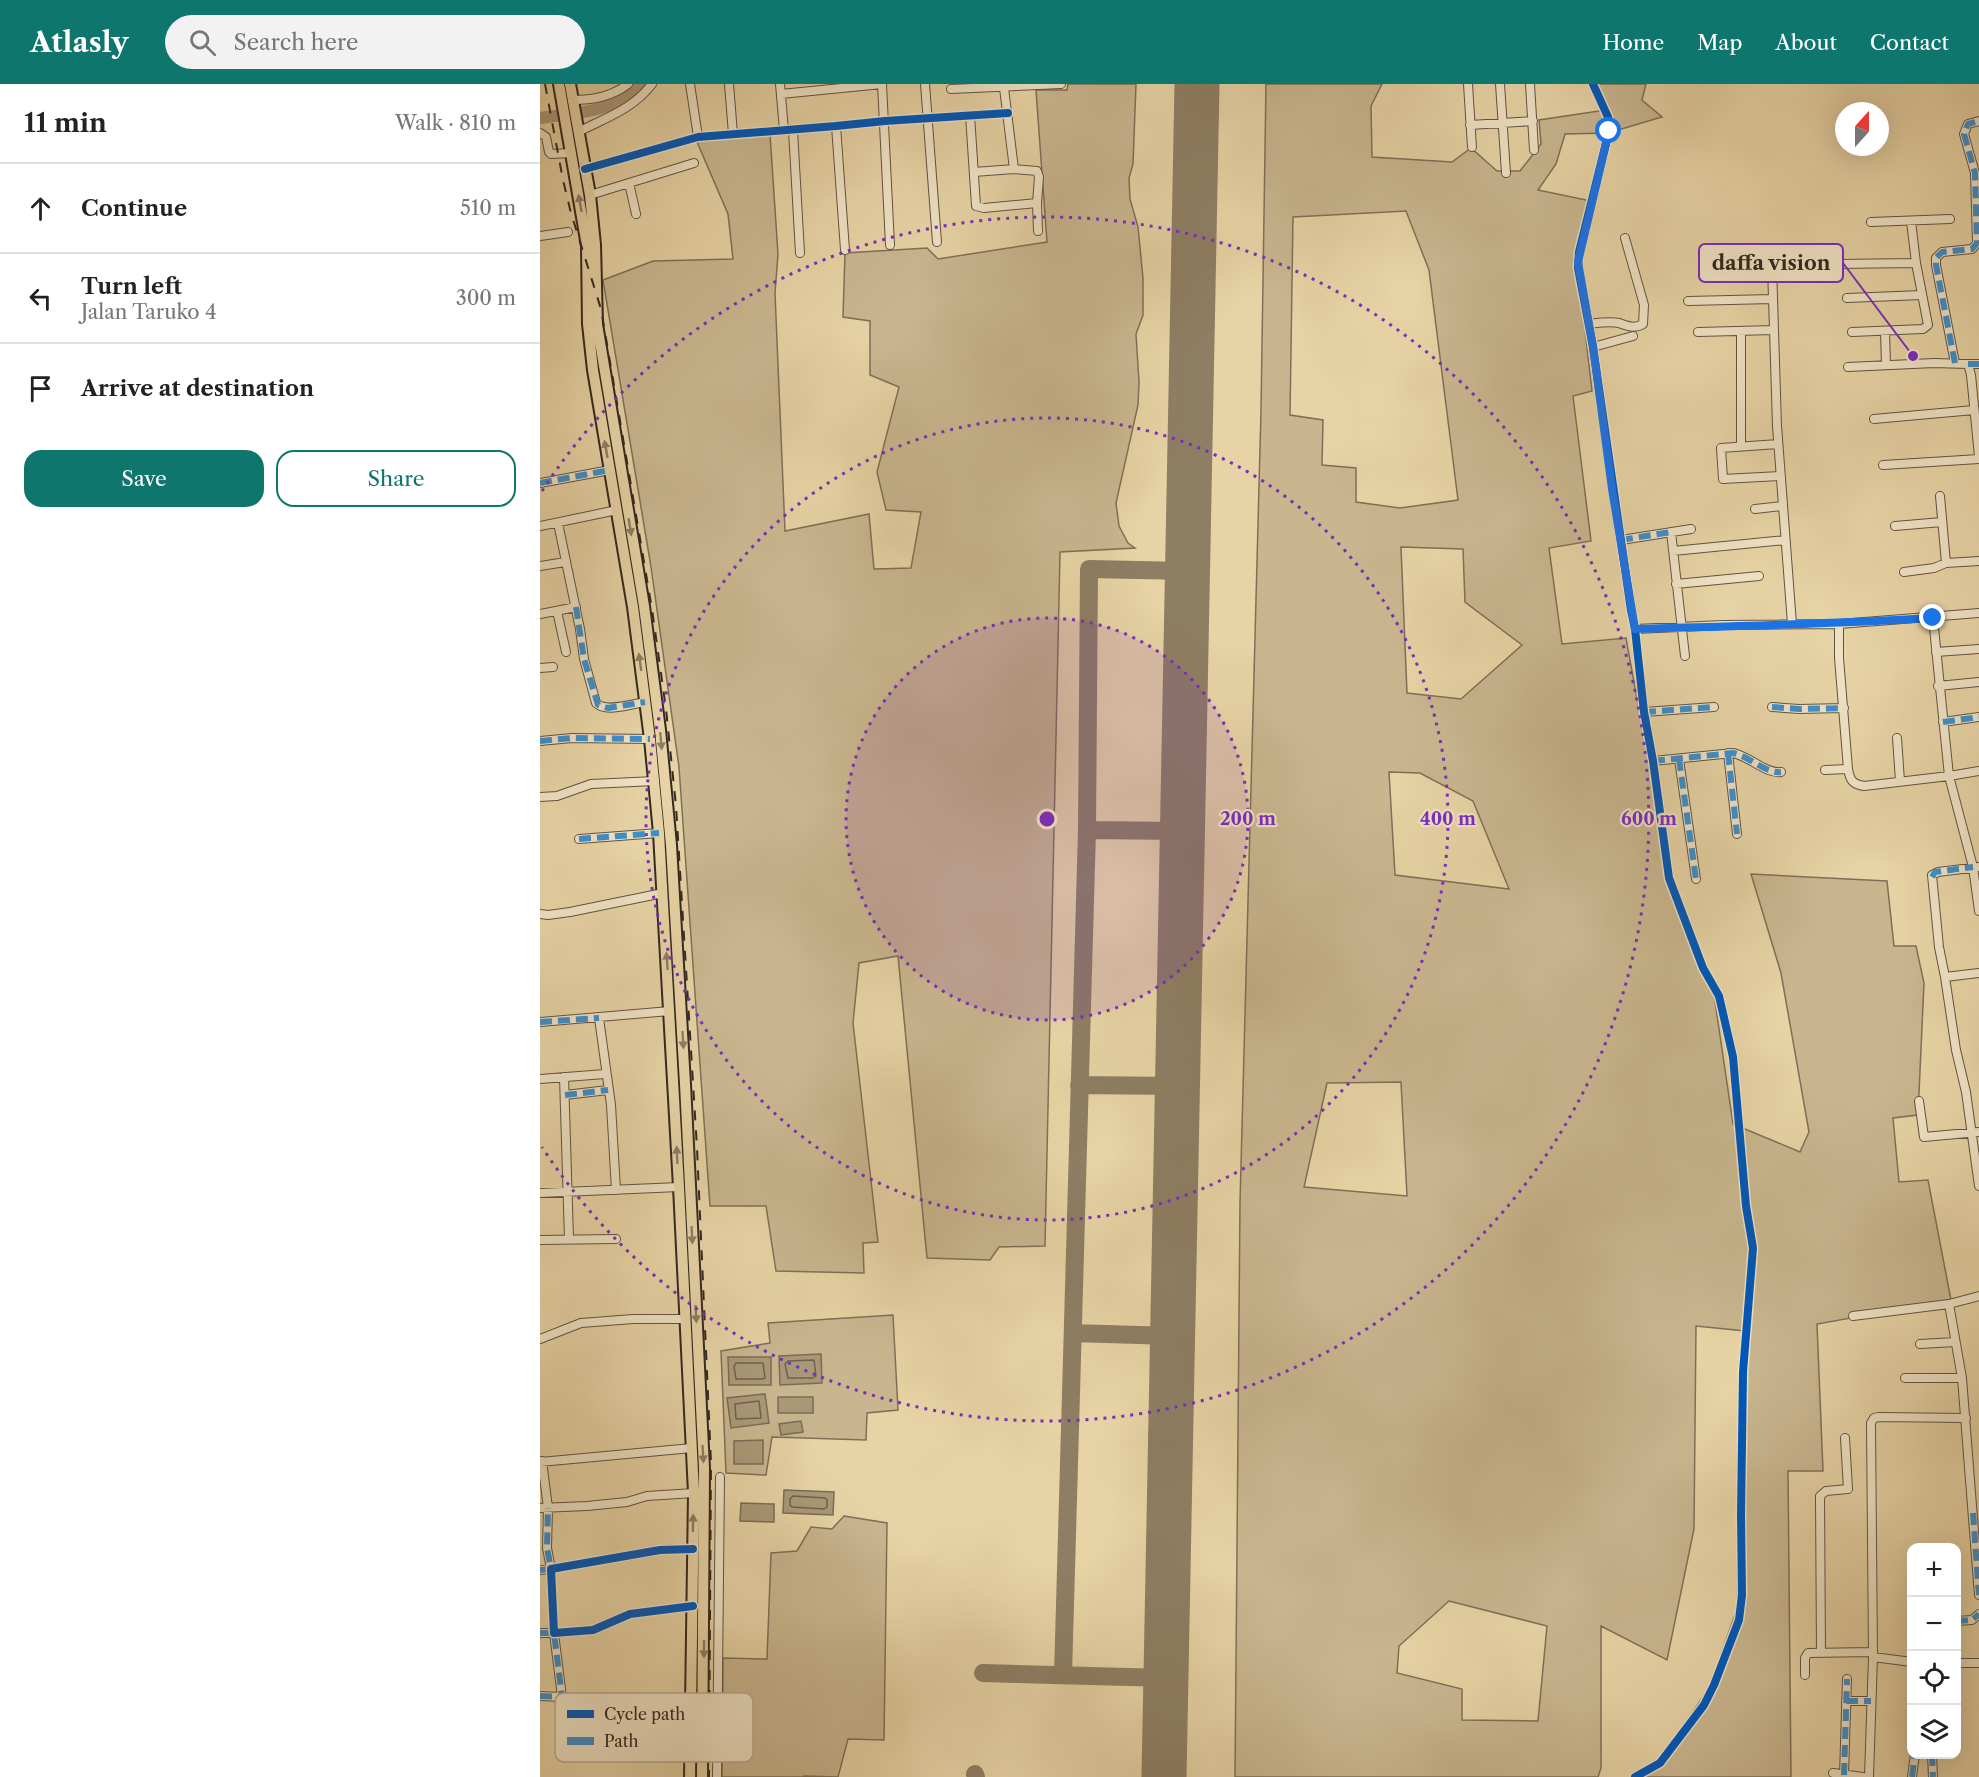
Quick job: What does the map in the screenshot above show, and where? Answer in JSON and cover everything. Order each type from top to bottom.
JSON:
[{"type":"highway","points":[[559,84],[569,101]]},
{"type":"highway","points":[[570,84],[569,101],[590,195],[595,245],[593,370],[617,510],[638,607],[645,702],[659,833],[665,846],[663,893],[674,1084],[681,1109],[695,1396],[692,1448],[693,1606],[698,1693]]},
{"type":"highway","points":[[574,131],[571,153],[587,246],[593,324],[660,730],[665,846],[685,1084],[681,1109],[679,1187],[688,1255],[685,1319],[704,1468],[697,1693]]},
{"type":"highway","points":[[674,1084],[685,1084]]},
{"type":"highway","points":[[690,1777],[691,1762]]},
{"type":"highway","points":[[701,1762],[702,1777]]},
{"type":"street","points":[[569,101],[604,97],[628,84]]},
{"type":"street","points":[[574,131],[620,112],[641,97],[652,84]]},
{"type":"street","points":[[690,84],[698,137]]},
{"type":"street","points":[[729,84],[733,134]]},
{"type":"street","points":[[780,84],[788,130],[800,253]]},
{"type":"street","points":[[782,94],[882,84],[890,244]]},
{"type":"street","points":[[925,84],[937,242]]},
{"type":"street","points":[[951,89],[1061,84]]},
{"type":"street","points":[[1468,84],[1472,147]]},
{"type":"street","points":[[1500,84],[1506,173]]},
{"type":"street","points":[[1530,84],[1534,150]]},
{"type":"street","points":[[1593,84],[1608,117],[1609,131],[1578,257],[1578,268],[1593,347],[1669,878],[1703,968],[1719,996],[1733,1057],[1746,1206],[1753,1248],[1743,1382],[1742,1595],[1739,1620],[1704,1705],[1660,1763],[1635,1777]]},
{"type":"street","points":[[1004,88],[1014,169]]},
{"type":"street","points":[[585,169],[698,137],[929,117],[1008,113]]},
{"type":"street","points":[[970,115],[978,207],[1037,203]]},
{"type":"street","points":[[1955,363],[1936,258],[1942,252],[1972,249],[1977,243],[1975,173],[1964,134],[1968,124],[1979,121]]},
{"type":"street","points":[[1470,125],[1533,122]]},
{"type":"street","points":[[836,126],[845,250]]},
{"type":"street","points":[[540,133],[546,137],[551,154],[571,153]]},
{"type":"street","points":[[590,195],[694,162]]},
{"type":"street","points":[[975,172],[1014,169],[1037,171],[1039,177],[1038,231]]},
{"type":"street","points":[[629,183],[636,213]]},
{"type":"street","points":[[1872,222],[1950,219]]},
{"type":"street","points":[[1852,332],[1927,327],[1911,221]]},
{"type":"street","points":[[540,236],[568,232]]},
{"type":"street","points":[[1588,324],[1618,323],[1623,326],[1639,326],[1645,321],[1644,305],[1626,238]]},
{"type":"street","points":[[1834,264],[1916,263]]},
{"type":"street","points":[[1772,266],[1778,444],[1792,624]]},
{"type":"street","points":[[1847,298],[1922,296]]},
{"type":"street","points":[[1688,301],[1773,299]]},
{"type":"street","points":[[1698,332],[1774,330]]},
{"type":"street","points":[[1885,331],[1886,365]]},
{"type":"street","points":[[1741,332],[1741,446]]},
{"type":"street","points":[[1593,347],[1633,336]]},
{"type":"street","points":[[1884,465],[1979,458],[1968,364]]},
{"type":"street","points":[[1848,367],[1979,364]]},
{"type":"street","points":[[1874,419],[1974,410]]},
{"type":"street","points":[[1778,444],[1721,448],[1723,479],[1781,476]]},
{"type":"street","points":[[540,483],[610,470]]},
{"type":"street","points":[[1940,496],[1946,563]]},
{"type":"street","points":[[1755,510],[1783,506]]},
{"type":"street","points":[[540,526],[617,510]]},
{"type":"street","points":[[1895,526],[1942,522]]},
{"type":"street","points":[[558,523],[576,607],[584,659],[598,705],[608,708],[645,702]]},
{"type":"street","points":[[1621,540],[1691,529]]},
{"type":"street","points":[[1671,532],[1685,656]]},
{"type":"street","points":[[1673,550],[1785,540]]},
{"type":"street","points":[[1904,572],[1934,568],[1946,563],[1979,561]]},
{"type":"street","points":[[540,566],[565,562]]},
{"type":"street","points":[[1676,584],[1759,576]]},
{"type":"street","points":[[540,614],[576,607]]},
{"type":"street","points":[[557,611],[566,652]]},
{"type":"street","points":[[1635,629],[1839,624],[1979,613]]},
{"type":"street","points":[[1933,618],[1938,686],[1949,776],[1976,867],[1979,911]]},
{"type":"street","points":[[1839,624],[1839,658],[1848,769],[1851,781],[1864,786],[1979,771]]},
{"type":"street","points":[[1936,652],[1979,649]]},
{"type":"street","points":[[540,668],[553,667]]},
{"type":"street","points":[[1938,686],[1979,682]]},
{"type":"street","points":[[1644,712],[1714,707]]},
{"type":"street","points":[[1772,708],[1844,708]]},
{"type":"street","points":[[1943,722],[1979,717]]},
{"type":"street","points":[[540,741],[578,738],[650,739]]},
{"type":"street","points":[[1897,738],[1900,780]]},
{"type":"street","points":[[1653,761],[1728,753],[1746,756],[1772,772],[1781,772]]},
{"type":"street","points":[[1728,753],[1737,834]]},
{"type":"street","points":[[1679,759],[1696,879]]},
{"type":"street","points":[[1825,770],[1848,769]]},
{"type":"street","points":[[540,797],[557,796],[591,784],[654,781]]},
{"type":"street","points":[[579,839],[659,833]]},
{"type":"street","points":[[1976,867],[1935,872],[1932,877],[1956,1050],[1975,1133],[1979,1186]]},
{"type":"street","points":[[540,914],[570,912],[663,893]]},
{"type":"street","points":[[1945,977],[1979,973]]},
{"type":"street","points":[[540,1022],[670,1011]]},
{"type":"street","points":[[599,1018],[608,1090],[616,1190]]},
{"type":"street","points":[[540,1079],[605,1074]]},
{"type":"street","points":[[564,1077],[569,1239]]},
{"type":"street","points":[[565,1095],[608,1090]]},
{"type":"street","points":[[1919,1101],[1922,1137],[1975,1133]]},
{"type":"street","points":[[540,1193],[679,1187]]},
{"type":"street","points":[[540,1240],[616,1239]]},
{"type":"street","points":[[1853,1316],[1949,1304],[1979,1296]]},
{"type":"street","points":[[1949,1304],[1962,1378],[1976,1513],[1979,1595]]},
{"type":"street","points":[[540,1339],[581,1323],[633,1319],[685,1319]]},
{"type":"street","points":[[1920,1344],[1955,1342]]},
{"type":"street","points":[[1905,1378],[1962,1378]]},
{"type":"street","points":[[1869,1777],[1873,1655],[1872,1421],[1878,1417],[1966,1418]]},
{"type":"street","points":[[1821,1652],[1820,1496],[1825,1491],[1848,1489],[1845,1438]]},
{"type":"street","points":[[562,1693],[554,1633],[551,1569],[547,1548],[541,1462],[692,1448]]},
{"type":"street","points":[[718,1693],[720,1477]]},
{"type":"street","points":[[544,1508],[587,1506],[627,1502],[647,1496],[694,1493]]},
{"type":"street","points":[[540,1570],[660,1550],[693,1549]]},
{"type":"street","points":[[540,1633],[593,1630],[630,1614],[693,1606]]},
{"type":"street","points":[[1961,1621],[1972,1620],[1979,1614]]},
{"type":"street","points":[[1805,1675],[1807,1654],[1821,1652],[1873,1655],[1907,1661]]},
{"type":"street","points":[[1961,1663],[1979,1663]]},
{"type":"street","points":[[1844,1775],[1847,1678]]},
{"type":"street","points":[[540,1696],[555,1697]]},
{"type":"street","points":[[1846,1701],[1870,1701]]},
{"type":"street","points":[[1912,1777],[1914,1759]]},
{"type":"street","points":[[1932,1759],[1933,1777]]},
{"type":"street","points":[[717,1762],[717,1777]]},
{"type":"street","points":[[1833,1773],[1863,1777]]},
{"type":"shaded area","points":[[1068,84],[1136,84],[1133,164],[1129,178],[1130,199],[1138,227],[1143,278],[1143,315],[1136,334],[1138,405],[1116,503],[1119,526],[1128,543],[1135,548],[1060,552],[1045,1246],[999,1247],[990,1260],[927,1258],[898,956],[859,963],[853,1023],[878,1242],[863,1243],[864,1273],[776,1271],[766,1206],[710,1206],[679,767],[651,567],[603,280],[653,261],[733,259],[728,214],[697,142],[770,134],[778,254],[775,293],[785,531],[869,514],[874,569],[911,568],[921,512],[886,510],[877,472],[899,387],[870,375],[870,321],[843,317],[845,253],[927,248],[938,259],[1047,242],[1036,90],[1067,90]]},
{"type":"shaded area","points":[[1266,84],[1382,84],[1371,106],[1372,157],[1452,162],[1471,148],[1497,171],[1520,171],[1541,144],[1539,120],[1606,110],[1591,84],[1646,84],[1642,100],[1662,117],[1608,133],[1565,134],[1556,164],[1538,190],[1591,201],[1577,261],[1592,391],[1573,396],[1591,541],[1549,548],[1562,644],[1626,638],[1670,888],[1713,988],[1733,1124],[1800,1152],[1809,1132],[1781,973],[1751,874],[1887,881],[1894,946],[1916,946],[1924,983],[1918,1115],[1893,1118],[1899,1182],[1928,1180],[1951,1300],[1817,1324],[1823,1471],[1788,1471],[1791,1777],[1635,1777],[1660,1760],[1709,1688],[1737,1609],[1745,1331],[1696,1326],[1694,1529],[1667,1660],[1601,1626],[1601,1768],[1598,1777],[1235,1777],[1240,1203],[1261,411]],"holes":[[[1406,211],[1429,270],[1458,500],[1400,508],[1356,502],[1356,468],[1322,465],[1323,420],[1290,415],[1293,217]],[[1401,547],[1463,549],[1465,602],[1522,645],[1461,699],[1407,693]],[[1389,772],[1420,773],[1473,801],[1509,889],[1395,875]],[[1401,1082],[1407,1196],[1304,1187],[1327,1083]],[[1449,1601],[1547,1626],[1538,1721],[1462,1720],[1462,1689],[1397,1673],[1399,1646]]]},
{"type":"shaded area","points":[[893,1315],[898,1410],[867,1413],[866,1440],[772,1437],[766,1475],[726,1473],[721,1351],[770,1343],[768,1323]]},
{"type":"shaded area","points":[[844,1516],[887,1523],[884,1740],[848,1739],[838,1777],[722,1777],[722,1762],[753,1762],[753,1693],[723,1693],[723,1658],[767,1659],[771,1553],[797,1551],[811,1527],[832,1529]]},
{"type":"water","points":[[821,1354],[822,1383],[780,1385],[779,1356]]},
{"type":"water","points":[[728,1357],[771,1357],[771,1385],[729,1385]]},
{"type":"water","points":[[765,1394],[769,1423],[731,1428],[727,1398]]},
{"type":"water","points":[[778,1397],[813,1397],[813,1413],[778,1413]]},
{"type":"water","points":[[801,1421],[803,1432],[781,1435],[779,1424]]},
{"type":"water","points":[[763,1440],[763,1464],[734,1464],[734,1441]]},
{"type":"water","points":[[784,1490],[834,1492],[833,1515],[783,1513]]},
{"type":"water","points":[[741,1503],[774,1504],[774,1522],[740,1521]]},
{"type":"waterway","points":[[540,118],[581,113],[607,106],[630,94],[640,84]]},
{"type":"taxiway","points":[[1063,1675],[1087,830],[1089,569],[1187,571]]},
{"type":"taxiway","points":[[1087,830],[1182,831]]},
{"type":"taxiway","points":[[1079,1085],[1177,1086]]},
{"type":"taxiway","points":[[1073,1333],[1172,1336]]},
{"type":"taxiway","points":[[983,1673],[1166,1678]]},
{"type":"runway","points":[[1164,1777],[1197,84]]},
{"type":"railway","points":[[545,84],[571,213],[601,309],[652,609],[666,709],[676,806],[697,1148],[711,1463],[710,1693]]},
{"type":"railway","points":[[709,1762],[709,1777]]},
{"type":"marked path","points":[[1955,363],[1936,258],[1942,252],[1972,249],[1977,243],[1975,173],[1964,134],[1968,124],[1979,121]]},
{"type":"marked path","points":[[1968,364],[1979,364]]},
{"type":"marked path","points":[[540,483],[610,470]]},
{"type":"marked path","points":[[1621,540],[1671,532]]},
{"type":"marked path","points":[[576,607],[584,659],[598,705],[608,708],[645,702]]},
{"type":"marked path","points":[[1644,712],[1714,707]]},
{"type":"marked path","points":[[1772,707],[1844,708]]},
{"type":"marked path","points":[[1943,722],[1979,717]]},
{"type":"marked path","points":[[540,741],[572,738],[650,739]]},
{"type":"marked path","points":[[1728,753],[1737,834]]},
{"type":"marked path","points":[[1653,761],[1733,753],[1763,768],[1781,772]]},
{"type":"marked path","points":[[1679,759],[1696,879]]},
{"type":"marked path","points":[[579,839],[659,833]]},
{"type":"marked path","points":[[1932,877],[1935,872],[1973,867]]},
{"type":"marked path","points":[[540,1022],[599,1018]]},
{"type":"marked path","points":[[565,1095],[608,1090]]},
{"type":"marked path","points":[[540,1570],[551,1569],[547,1548],[548,1508]]},
{"type":"marked path","points":[[1973,1513],[1979,1595]]},
{"type":"marked path","points":[[1961,1621],[1972,1620],[1979,1614]]},
{"type":"marked path","points":[[540,1633],[554,1633],[562,1693]]},
{"type":"marked path","points":[[1844,1775],[1847,1679]]},
{"type":"marked path","points":[[540,1696],[555,1697]]},
{"type":"marked path","points":[[1846,1701],[1871,1701]]},
{"type":"marked path","points":[[1912,1777],[1914,1759]]},
{"type":"marked path","points":[[1932,1759],[1933,1777]]},
{"type":"cycle path","points":[[1593,84],[1608,117],[1609,131],[1579,252],[1578,268],[1593,347],[1669,878],[1703,968],[1719,996],[1733,1057],[1746,1206],[1753,1248],[1743,1372],[1742,1595],[1739,1620],[1704,1705],[1660,1763],[1635,1777]]},
{"type":"cycle path","points":[[585,169],[698,137],[1008,113]]},
{"type":"cycle path","points":[[693,1549],[660,1550],[551,1569],[554,1633],[593,1630],[630,1614],[693,1606]]},
{"type":"place","name":"daffa vision","points":[[1913,356]]},
{"type":"route","points":[[1609,131],[1579,252],[1578,268],[1593,347],[1612,489],[1635,629],[1723,625],[1839,624],[1933,618]]}]
